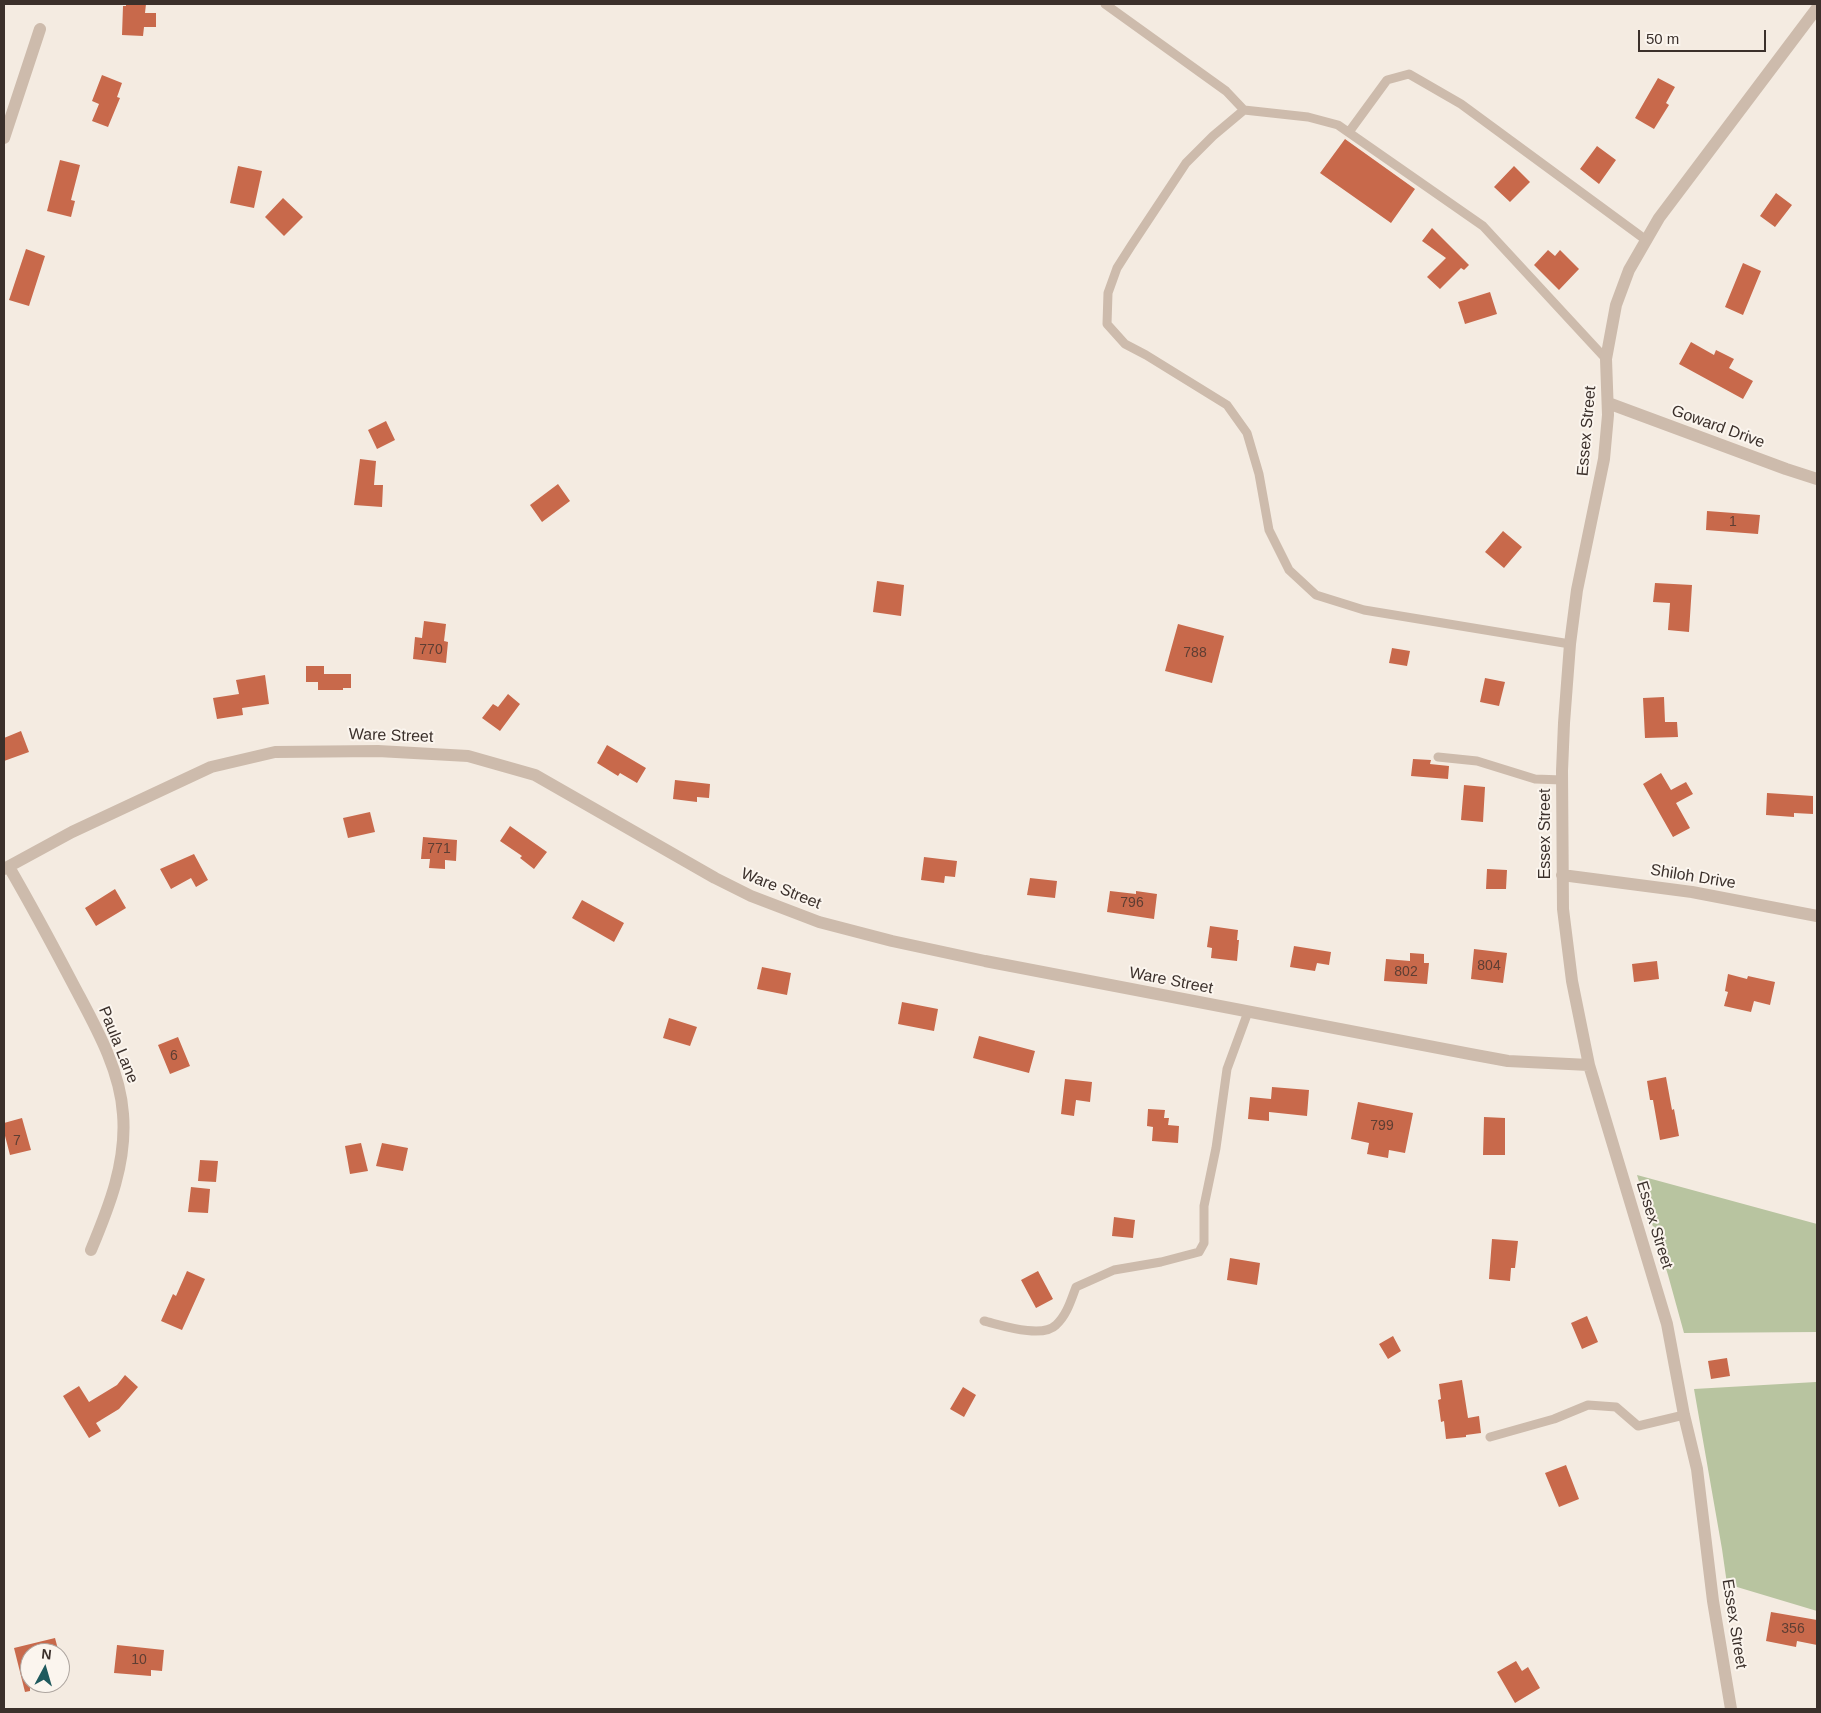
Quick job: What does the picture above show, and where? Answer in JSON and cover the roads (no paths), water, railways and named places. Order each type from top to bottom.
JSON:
[{"type":"street","name":"Essex Street","points":[[1731,1709],[1713,1601],[1697,1470],[1667,1324],[1590,1065],[1572,981],[1562,909],[1564,723],[1570,644],[1577,590],[1604,459],[1608,403],[1606,359],[1616,305],[1629,270],[1659,218],[1817,8]]},
{"type":"street","points":[[4,138],[40,29]]},
{"type":"street","name":"Goward Drive","points":[[1608,403],[1817,479]]},
{"type":"street","name":"Ware Street","points":[[6,868],[72,832],[211,767],[275,752],[388,751],[468,756],[535,775],[715,878],[751,896],[819,922],[892,941],[975,959],[1508,1061],[1590,1065]]},
{"type":"street","name":"Paula Lane","points":[[6,868],[85,1006],[110,1060],[121,1090],[124,1115],[118,1175],[109,1206],[91,1250]]},
{"type":"street","name":"Shiloh Drive","points":[[1562,875],[1692,892],[1817,916]]},
{"type":"lane","points":[[1104,4],[1226,91],[1244,110],[1308,117],[1338,125],[1483,226],[1606,359]]},
{"type":"lane","points":[[1349,132],[1387,80],[1409,74],[1461,104],[1646,240]]},
{"type":"lane","points":[[1244,110],[1213,136],[1186,164],[1131,246],[1117,268],[1108,293],[1107,324],[1125,344],[1227,404],[1247,433],[1259,474],[1269,530],[1289,570],[1316,595],[1364,610],[1570,644]]},
{"type":"lane","points":[[1438,757],[1477,761],[1535,780],[1562,780]]},
{"type":"lane","points":[[984,1321],[1020,1330],[1042,1332],[1055,1327],[1065,1314],[1076,1287],[1114,1270],[1162,1262],[1199,1252],[1204,1243],[1204,1206],[1216,1148],[1227,1069],[1248,1012]]},
{"type":"lane","points":[[1490,1437],[1554,1419],[1588,1405],[1616,1407],[1638,1426],[1684,1414]]}]
